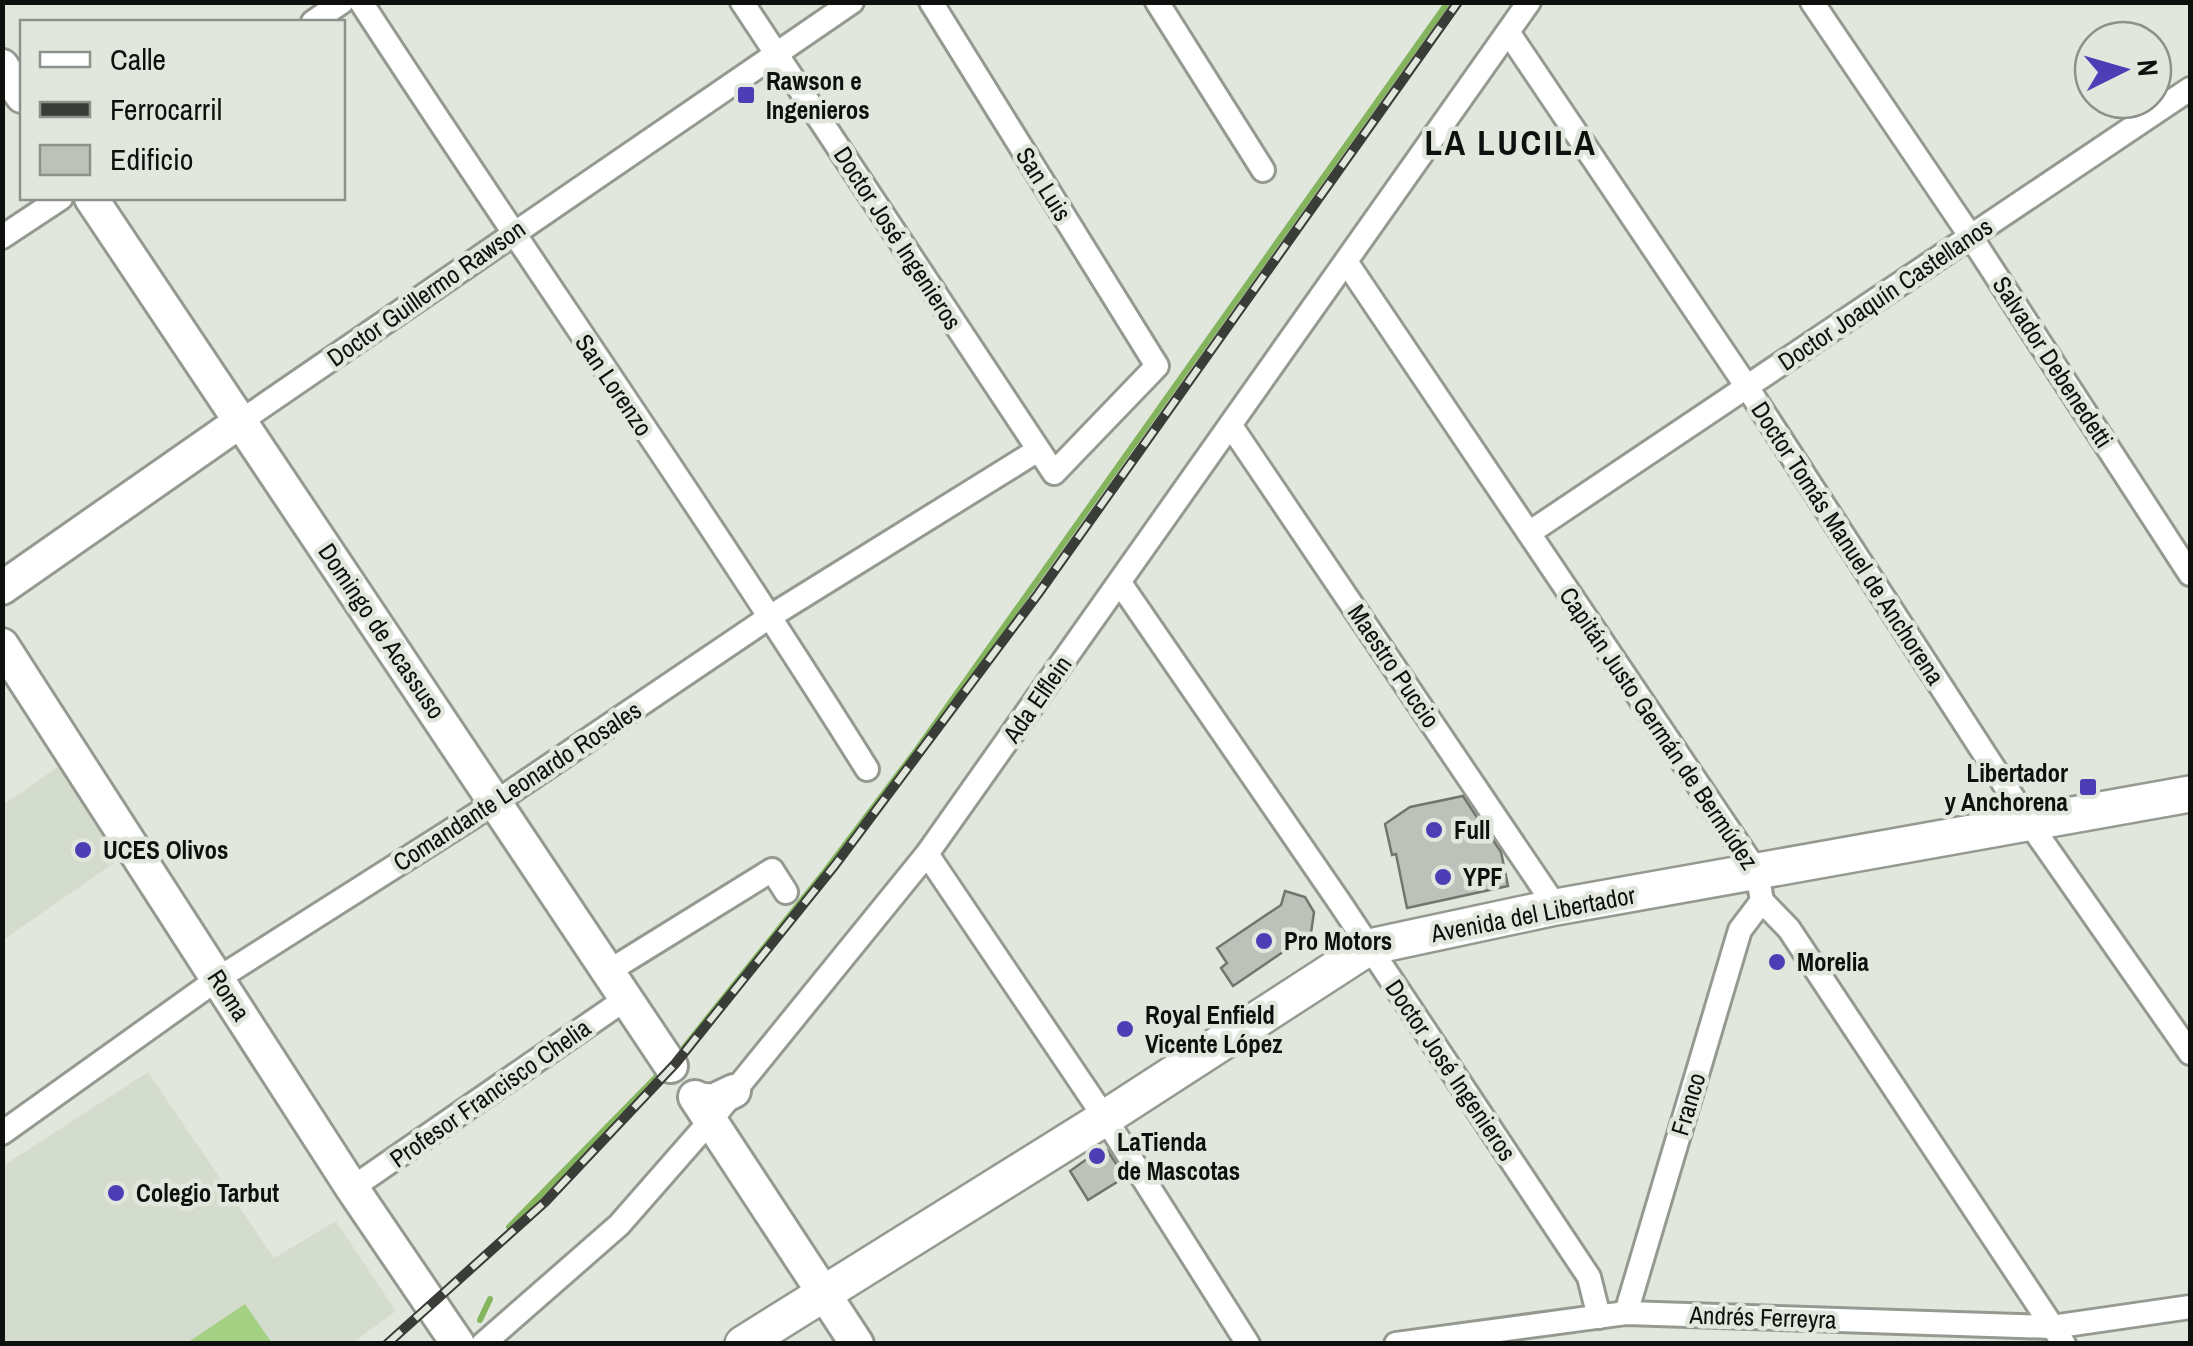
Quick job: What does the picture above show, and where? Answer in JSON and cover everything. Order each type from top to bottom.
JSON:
[{"type":"main road","name":"Avenida del Libertador","points":[[743,1344],[1105,1118],[1369,947],[1556,907],[1760,886],[2030,824],[2190,794]]},
{"type":"street","points":[[316,20],[342,2]]},
{"type":"street","name":"San Lorenzo","points":[[361,2],[511,234],[772,616],[867,769]]},
{"type":"street","name":"Doctor José Ingenieros","points":[[742,2],[1054,474]]},
{"type":"street","name":"Doctor Guillermo Rawson","points":[[2,588],[852,2]]},
{"type":"street","name":"San Luis","points":[[931,2],[1157,366],[1054,474]]},
{"type":"street","points":[[1157,2],[1263,170]]},
{"type":"street","name":"Ada Elflein","points":[[734,1091],[926,854],[1529,2]]},
{"type":"street","name":"Salvador Debenedetti","points":[[1812,2],[1971,236],[2190,574]]},
{"type":"street","name":"Doctor Tomás Manuel de Anchorena","points":[[1508,32],[1747,387],[2030,824],[2190,1053]]},
{"type":"street","points":[[2,66],[20,93]]},
{"type":"street","name":"Doctor Joaquín Castellanos","points":[[1529,533],[2190,89]]},
{"type":"street","points":[[2,237],[58,200]]},
{"type":"street","name":"Domingo de Acassuso","points":[[92,200],[671,1066]]},
{"type":"street","name":"Capitán Justo Germán de Bermúdez","points":[[1347,264],[2058,1335]]},
{"type":"street","name":"Maestro Puccio","points":[[1231,426],[1556,907]]},
{"type":"street","name":"Comandante Leonardo Rosales","points":[[2,1133],[219,978],[496,802],[772,616],[1038,450]]},
{"type":"street","name":"Doctor José Ingenieros","points":[[1120,582],[1589,1278],[1598,1317]]},
{"type":"street","name":"Roma","points":[[2,646],[352,1188],[458,1344]]},
{"type":"street","points":[[926,854],[1105,1118],[1248,1344]]},
{"type":"street","name":"Profesor Francisco Chelia","points":[[352,1188],[772,870],[786,892]]},
{"type":"street","name":"Franco","points":[[1626,1313],[1740,930],[1760,886]]},
{"type":"street","points":[[482,1344],[619,1225],[699,1113],[734,1091]]},
{"type":"street","points":[[699,1113],[858,1344]]},
{"type":"street","name":"Andrés Ferreyra","points":[[1396,1344],[1626,1313],[2058,1335],[2190,1307]]},
{"type":"shaded area","points":[[65,762],[127,854],[3,940],[3,805]]},
{"type":"shaded area","name":"Colegio Tarbut","points":[[148,1072],[274,1258],[336,1221],[396,1311],[352,1343],[3,1344],[3,1166]]},
{"type":"green space","points":[[245,1304],[272,1343],[187,1343]]},
{"type":"building","points":[[1463,796],[1480,822],[1483,835],[1489,834],[1501,852],[1508,886],[1407,908],[1396,854],[1392,855],[1385,824],[1410,807]]},
{"type":"building","name":"Pro Motors","points":[[1285,891],[1305,897],[1314,912],[1311,933],[1233,986],[1221,968],[1227,963],[1217,948],[1281,905]]},
{"type":"building","points":[[1101,1149],[1107,1150],[1125,1177],[1088,1200],[1070,1171]]},
{"type":"waterway","points":[[678,1055],[918,748],[1448,2]]},
{"type":"waterway","points":[[509,1227],[662,1071]]},
{"type":"waterway","points":[[480,1320],[490,1299]]},
{"type":"railway","points":[[387,1344],[545,1202],[675,1064],[835,865],[1038,594],[1458,2]]},
{"type":"place","name":"Rawson e Ingenieros","points":[[746,95]]},
{"type":"place","name":"Libertador y Anchorena","points":[[2088,787]]},
{"type":"place","name":"Full","points":[[1434,830]]},
{"type":"place","name":"UCES Olivos","points":[[83,850]]},
{"type":"place","name":"YPF","points":[[1443,877]]},
{"type":"place","name":"Pro Motors","points":[[1264,941]]},
{"type":"place","name":"Morelia","points":[[1777,962]]},
{"type":"place","name":"Royal Enfield Vicente López","points":[[1125,1029]]},
{"type":"place","name":"LaTienda de Mascotas","points":[[1097,1156]]},
{"type":"place","name":"Colegio Tarbut","points":[[116,1193]]},
{"type":"district","name":"LA LUCILA","points":[[1511,142]]}]
